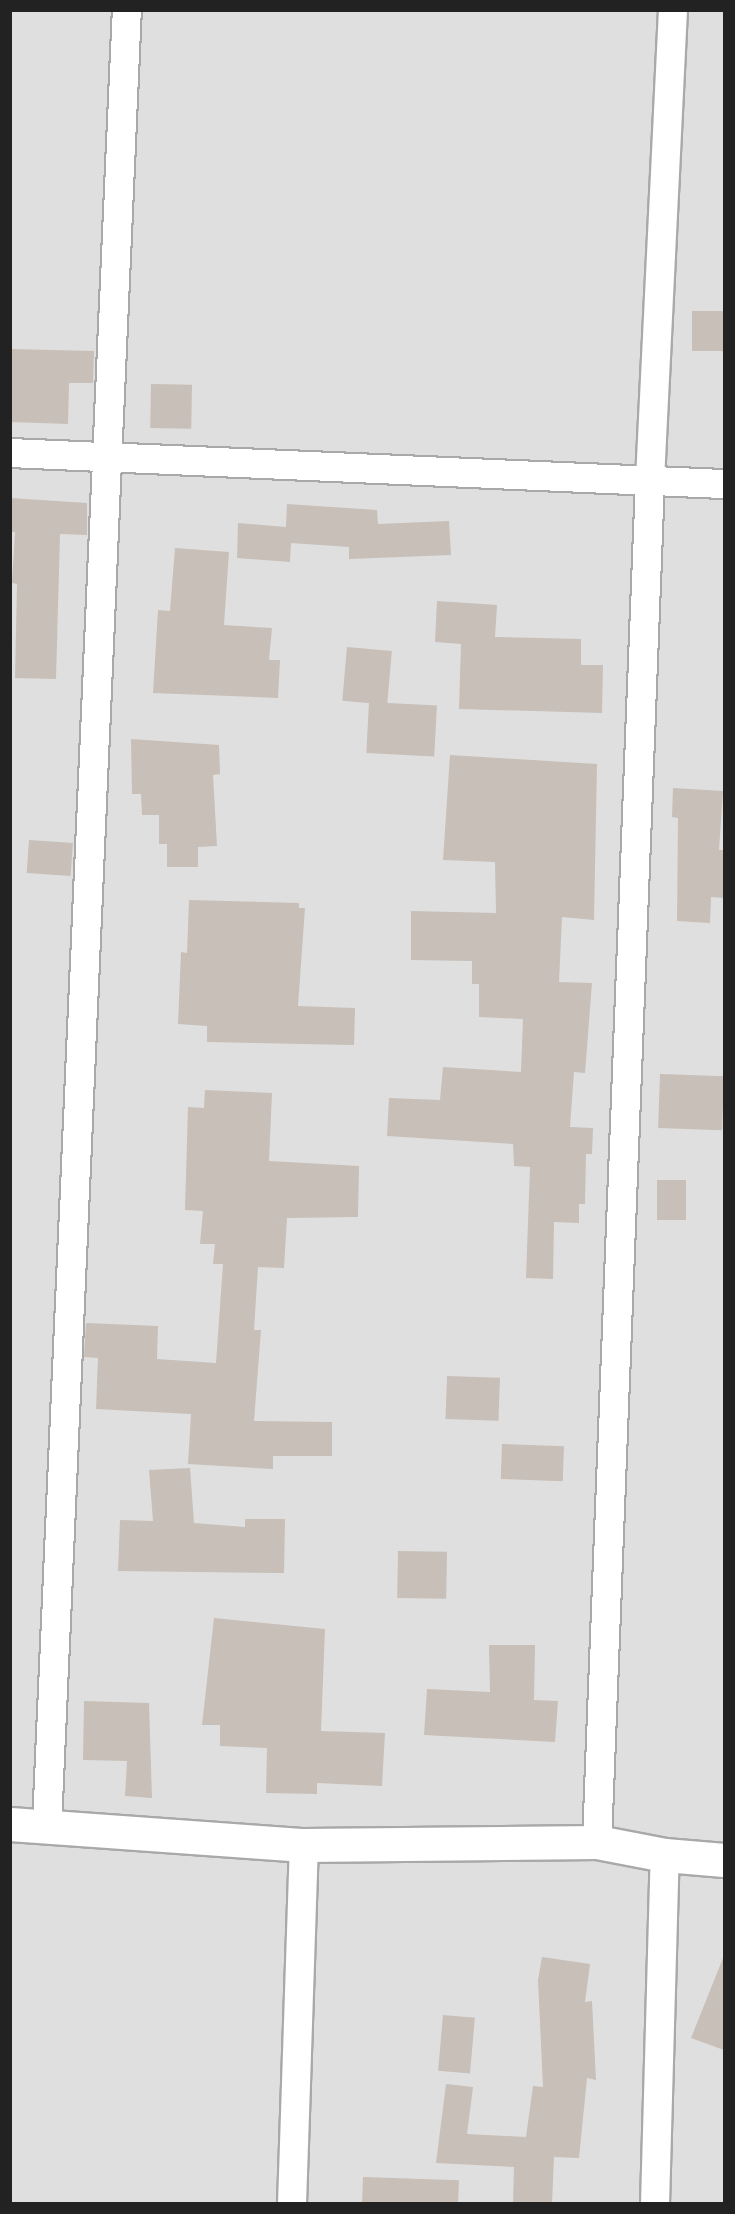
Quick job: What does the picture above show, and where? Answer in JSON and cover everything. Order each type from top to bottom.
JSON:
[{"type":"street","points":[[47,1825],[127,10]]},
{"type":"street","points":[[597,1842],[650,480],[673,10]]},
{"type":"street","points":[[10,453],[724,484]]},
{"type":"street","points":[[10,1824],[303,1845],[597,1842],[665,1855],[724,1860]]},
{"type":"street","points":[[292,2204],[303,1845]]},
{"type":"street","points":[[656,2204],[665,1855]]},
{"type":"shaded area","points":[[11,11],[724,11],[724,2203],[11,2203]]},
{"type":"building","points":[[692,311],[724,311],[724,351],[692,351]]},
{"type":"building","points":[[10,349],[94,351],[93,383],[69,383],[68,424],[10,422]]},
{"type":"building","points":[[151,384],[192,385],[191,429],[150,428]]},
{"type":"building","points":[[10,498],[87,503],[87,535],[60,534],[56,679],[15,678],[17,584],[12,583],[15,532],[10,532]]},
{"type":"building","points":[[287,504],[377,510],[378,524],[449,521],[451,555],[349,559],[349,547],[291,543],[290,562],[237,558],[238,523],[286,527]]},
{"type":"building","points":[[175,548],[229,552],[224,625],[272,628],[269,660],[280,660],[278,698],[153,693],[158,610],[170,611]]},
{"type":"building","points":[[437,601],[497,605],[495,637],[581,639],[581,665],[603,665],[602,713],[459,709],[461,644],[435,642]]},
{"type":"building","points":[[347,647],[392,651],[387,705],[342,701]]},
{"type":"building","points":[[369,702],[437,706],[434,756],[366,753]]},
{"type":"building","points":[[131,739],[219,745],[220,774],[213,775],[217,846],[198,847],[198,867],[167,867],[167,844],[159,844],[159,815],[142,815],[141,794],[132,794]]},
{"type":"building","points":[[450,755],[597,764],[594,920],[562,917],[559,982],[592,983],[585,1073],[574,1072],[570,1127],[593,1128],[592,1154],[586,1154],[585,1204],[579,1204],[579,1223],[554,1222],[553,1279],[526,1278],[530,1167],[514,1166],[513,1144],[387,1136],[389,1098],[440,1100],[443,1067],[521,1072],[523,1019],[479,1017],[479,984],[472,984],[472,961],[411,960],[411,911],[496,913],[495,862],[443,860]]},
{"type":"building","points":[[673,788],[723,791],[719,850],[724,850],[724,898],[711,897],[710,923],[677,921],[678,818],[672,817]]},
{"type":"building","points":[[29,840],[73,843],[71,876],[27,873]]},
{"type":"building","points":[[189,900],[299,903],[299,908],[305,908],[298,1006],[355,1008],[354,1045],[207,1042],[207,1026],[178,1024],[181,952],[187,953]]},
{"type":"building","points":[[660,1074],[724,1076],[722,1130],[658,1128]]},
{"type":"building","points":[[205,1090],[272,1093],[269,1161],[359,1166],[358,1217],[287,1218],[284,1268],[258,1267],[254,1330],[261,1330],[254,1421],[332,1422],[332,1456],[273,1456],[273,1469],[188,1464],[191,1414],[96,1409],[98,1358],[84,1357],[86,1323],[158,1326],[157,1359],[216,1363],[223,1264],[213,1264],[215,1244],[200,1244],[203,1211],[185,1210],[188,1107],[204,1108]]},
{"type":"building","points":[[657,1180],[686,1180],[686,1220],[657,1220]]},
{"type":"building","points":[[447,1376],[500,1378],[498,1421],[445,1419]]},
{"type":"building","points":[[502,1444],[564,1446],[563,1481],[501,1479]]},
{"type":"building","points":[[190,1468],[194,1523],[245,1527],[245,1519],[285,1519],[284,1573],[118,1571],[120,1520],[153,1521],[149,1470]]},
{"type":"building","points":[[398,1551],[447,1552],[446,1599],[397,1598]]},
{"type":"building","points":[[214,1618],[325,1629],[321,1731],[385,1733],[382,1786],[317,1783],[317,1794],[266,1793],[267,1748],[220,1746],[220,1725],[202,1725]]},
{"type":"building","points":[[489,1645],[535,1645],[534,1700],[558,1701],[555,1742],[424,1735],[427,1689],[490,1692]]},
{"type":"building","points":[[84,1701],[149,1703],[152,1798],[125,1796],[127,1761],[83,1760]]},
{"type":"building","points":[[542,1957],[590,1964],[585,2002],[592,2001],[596,2080],[587,2078],[579,2158],[554,2157],[552,2204],[513,2204],[514,2167],[436,2163],[446,2084],[473,2087],[467,2134],[526,2137],[533,2086],[543,2087],[538,1980]]},
{"type":"building","points":[[724,1958],[724,2050],[691,2038]]},
{"type":"building","points":[[443,2015],[475,2018],[470,2074],[438,2071]]},
{"type":"building","points":[[363,2177],[459,2180],[458,2204],[362,2204]]}]
